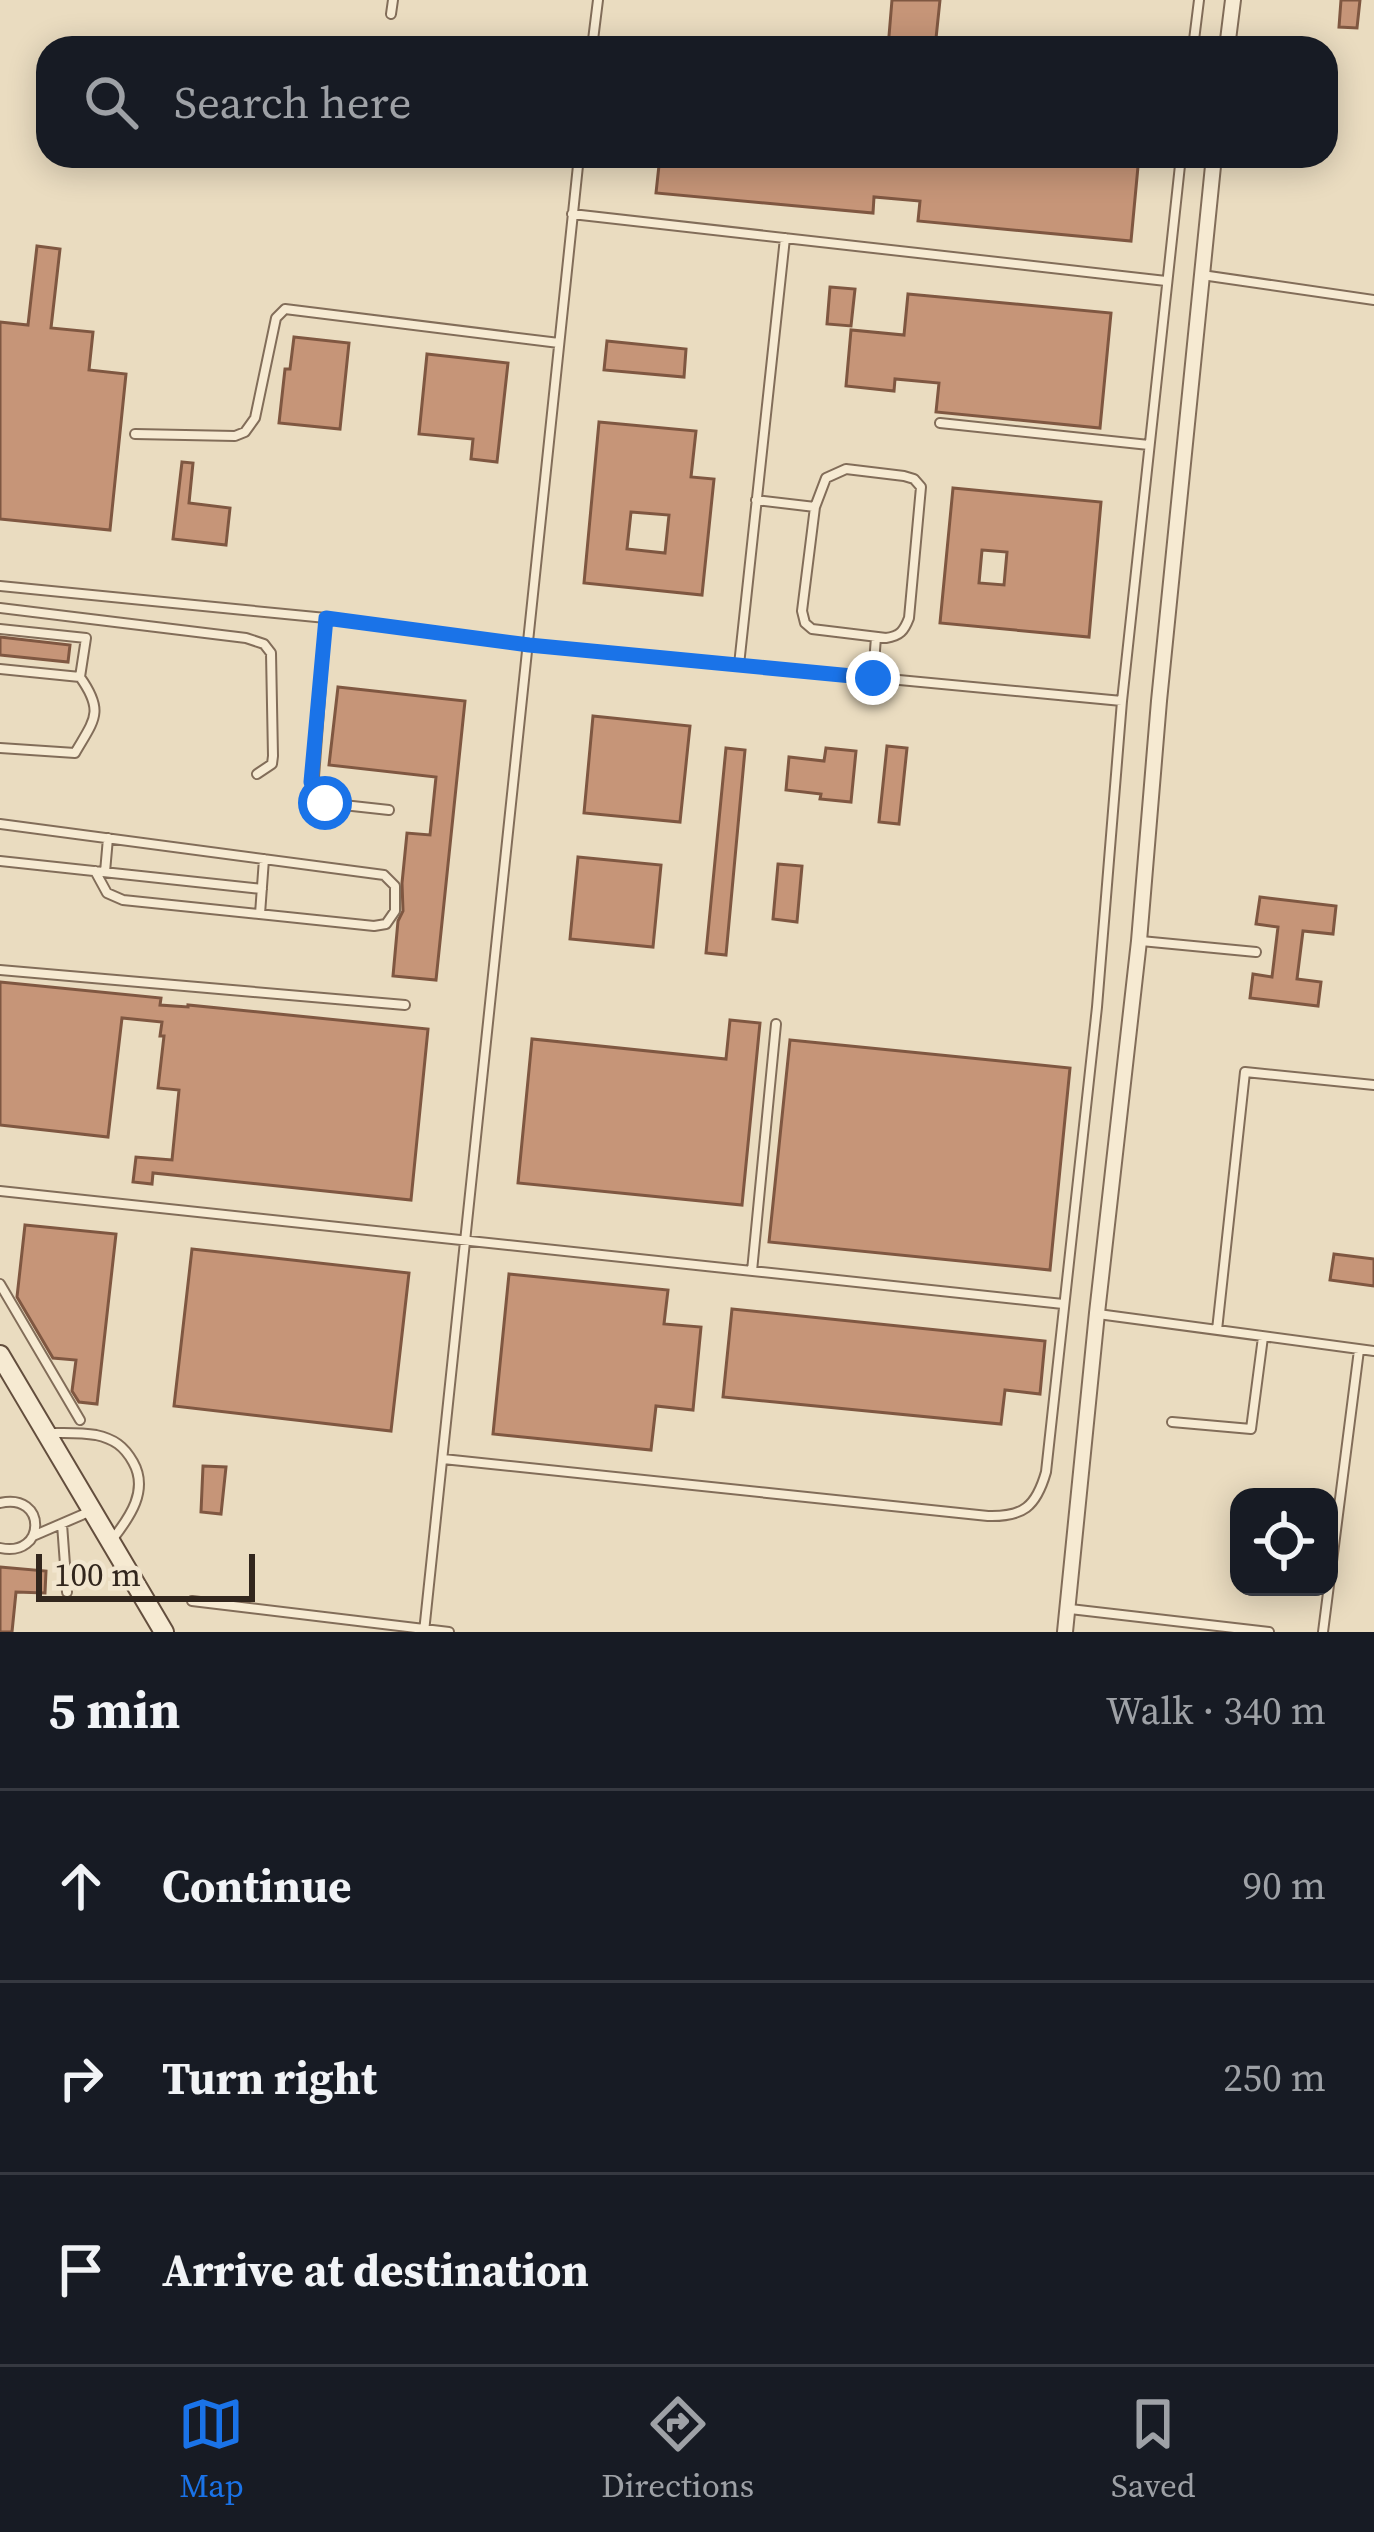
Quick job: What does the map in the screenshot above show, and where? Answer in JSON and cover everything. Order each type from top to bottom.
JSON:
[{"type":"street","points":[[1228,36],[1233,0]]},
{"type":"street","points":[[1065,1632],[1139,940],[1213,168]]},
{"type":"street","points":[[0,1355],[164,1632]]},
{"type":"lane","points":[[391,14],[393,0]]},
{"type":"lane","points":[[594,36],[598,0]]},
{"type":"lane","points":[[1194,36],[1197,0]]},
{"type":"lane","points":[[424,1631],[578,168]]},
{"type":"lane","points":[[443,1460],[1010,1517],[1023,1512],[1036,1497],[1046,1472],[1097,1007],[1122,701],[1180,168]]},
{"type":"lane","points":[[572,214],[1166,281]]},
{"type":"lane","points":[[739,665],[784,238]]},
{"type":"lane","points":[[1200,274],[1374,301]]},
{"type":"lane","points":[[136,434],[235,436],[245,432],[255,418],[276,318],[285,309],[559,343]]},
{"type":"lane","points":[[940,422],[1149,446]]},
{"type":"lane","points":[[846,469],[904,476],[921,487],[909,618],[898,636],[812,629],[805,623],[802,611],[815,507],[826,478],[846,469]]},
{"type":"lane","points":[[756,500],[815,507]]},
{"type":"lane","points":[[0,586],[326,618],[529,645],[1122,701]]},
{"type":"lane","points":[[0,608],[264,644],[271,653],[273,756],[272,764],[257,774]]},
{"type":"lane","points":[[326,618],[313,790],[325,803],[389,810]]},
{"type":"lane","points":[[0,629],[86,638],[80,677],[93,695],[95,717],[75,753],[0,748]]},
{"type":"lane","points":[[873,678],[876,637]]},
{"type":"lane","points":[[0,669],[80,677]]},
{"type":"lane","points":[[0,824],[108,838],[384,875],[395,886],[395,911],[386,924],[374,926],[115,898],[103,888],[100,872],[108,838]]},
{"type":"lane","points":[[260,914],[264,859]]},
{"type":"lane","points":[[0,861],[262,889]]},
{"type":"lane","points":[[1139,940],[1256,952]]},
{"type":"lane","points":[[0,970],[405,1005]]},
{"type":"lane","points":[[752,1270],[776,1024]]},
{"type":"lane","points":[[1217,1330],[1245,1072],[1374,1085]]},
{"type":"lane","points":[[0,1191],[1063,1304]]},
{"type":"lane","points":[[0,1284],[80,1420]]},
{"type":"lane","points":[[1097,1313],[1374,1351]]},
{"type":"lane","points":[[1172,1422],[1251,1429],[1263,1336]]},
{"type":"lane","points":[[1323,1632],[1359,1350]]},
{"type":"lane","points":[[46,1433],[100,1436],[123,1446],[137,1468],[140,1483],[135,1506],[110,1542]]},
{"type":"lane","points":[[0,1503],[12,1500],[27,1507],[35,1520],[33,1536]]},
{"type":"lane","points":[[0,1548],[21,1548],[33,1536],[92,1510]]},
{"type":"lane","points":[[62,1524],[67,1592]]},
{"type":"lane","points":[[192,1601],[449,1632]]},
{"type":"lane","points":[[1068,1609],[1181,1627],[1269,1632]]},
{"type":"building","points":[[892,0],[940,0],[936,36],[889,36]]},
{"type":"building","points":[[1341,0],[1360,0],[1357,28],[1339,27]]},
{"type":"building","points":[[659,168],[1138,168],[1131,241],[918,221],[920,201],[874,197],[873,213],[656,193]]},
{"type":"building","points":[[37,246],[60,249],[51,328],[93,332],[89,370],[126,374],[110,530],[0,519],[0,322],[28,325]]},
{"type":"building","points":[[830,287],[855,289],[851,326],[827,324]]},
{"type":"building","points":[[908,294],[1111,313],[1100,428],[936,412],[939,383],[895,379],[894,391],[846,386],[851,330],[904,335]]},
{"type":"building","points":[[294,337],[349,343],[340,429],[279,423]]},
{"type":"building","points":[[607,341],[686,349],[684,377],[604,370]]},
{"type":"building","points":[[427,354],[508,363],[497,462],[471,459],[473,439],[419,434]]},
{"type":"building","points":[[599,422],[696,431],[691,477],[714,479],[702,595],[584,583]],"holes":[[[631,512],[669,515],[665,553],[627,549]]]},
{"type":"building","points":[[182,462],[193,463],[189,503],[230,508],[226,545],[173,539]]},
{"type":"building","points":[[953,488],[1101,502],[1089,637],[940,623]],"holes":[[[982,550],[1007,552],[1004,585],[979,583]]]},
{"type":"building","points":[[0,637],[70,645],[68,662],[0,655]]},
{"type":"building","points":[[338,687],[465,701],[436,980],[393,976],[403,911],[407,833],[430,835],[436,777],[329,765]]},
{"type":"building","points":[[593,716],[690,726],[680,822],[584,813]]},
{"type":"building","points":[[887,746],[907,748],[899,824],[879,822]]},
{"type":"building","points":[[726,748],[745,750],[726,955],[706,953]]},
{"type":"building","points":[[826,748],[856,751],[851,802],[786,790],[789,757],[824,761]]},
{"type":"building","points":[[578,857],[661,865],[653,947],[570,939]]},
{"type":"building","points":[[778,864],[802,866],[797,922],[773,919]]},
{"type":"building","points":[[1260,897],[1336,906],[1333,934],[1303,931],[1297,979],[1321,982],[1318,1006],[1250,998],[1253,974],[1272,977],[1278,927],[1256,924]]},
{"type":"building","points":[[0,982],[161,998],[160,1005],[428,1029],[411,1200],[153,1173],[152,1184],[133,1182],[136,1157],[172,1160],[179,1090],[158,1088],[162,1022],[122,1018],[108,1137],[0,1125]]},
{"type":"building","points":[[730,1020],[760,1023],[742,1205],[518,1183],[532,1039],[726,1059]]},
{"type":"building","points":[[790,1040],[1070,1068],[1050,1270],[769,1242]]},
{"type":"building","points":[[25,1225],[116,1234],[97,1404],[79,1402],[72,1391],[76,1360],[53,1358],[17,1297]]},
{"type":"building","points":[[192,1249],[409,1273],[391,1431],[174,1406]]},
{"type":"building","points":[[1334,1254],[1374,1259],[1374,1286],[1330,1280]]},
{"type":"building","points":[[509,1274],[668,1290],[664,1324],[701,1327],[693,1410],[656,1406],[651,1450],[493,1434]]},
{"type":"building","points":[[732,1309],[1045,1341],[1040,1394],[1005,1390],[1001,1424],[723,1397]]},
{"type":"building","points":[[203,1466],[226,1467],[221,1514],[201,1512]]},
{"type":"building","points":[[0,1567],[46,1571],[45,1593],[16,1592],[12,1632],[0,1632]]},
{"type":"route","points":[[325,803],[317,799],[311,782],[326,618],[529,645],[873,678]]}]
